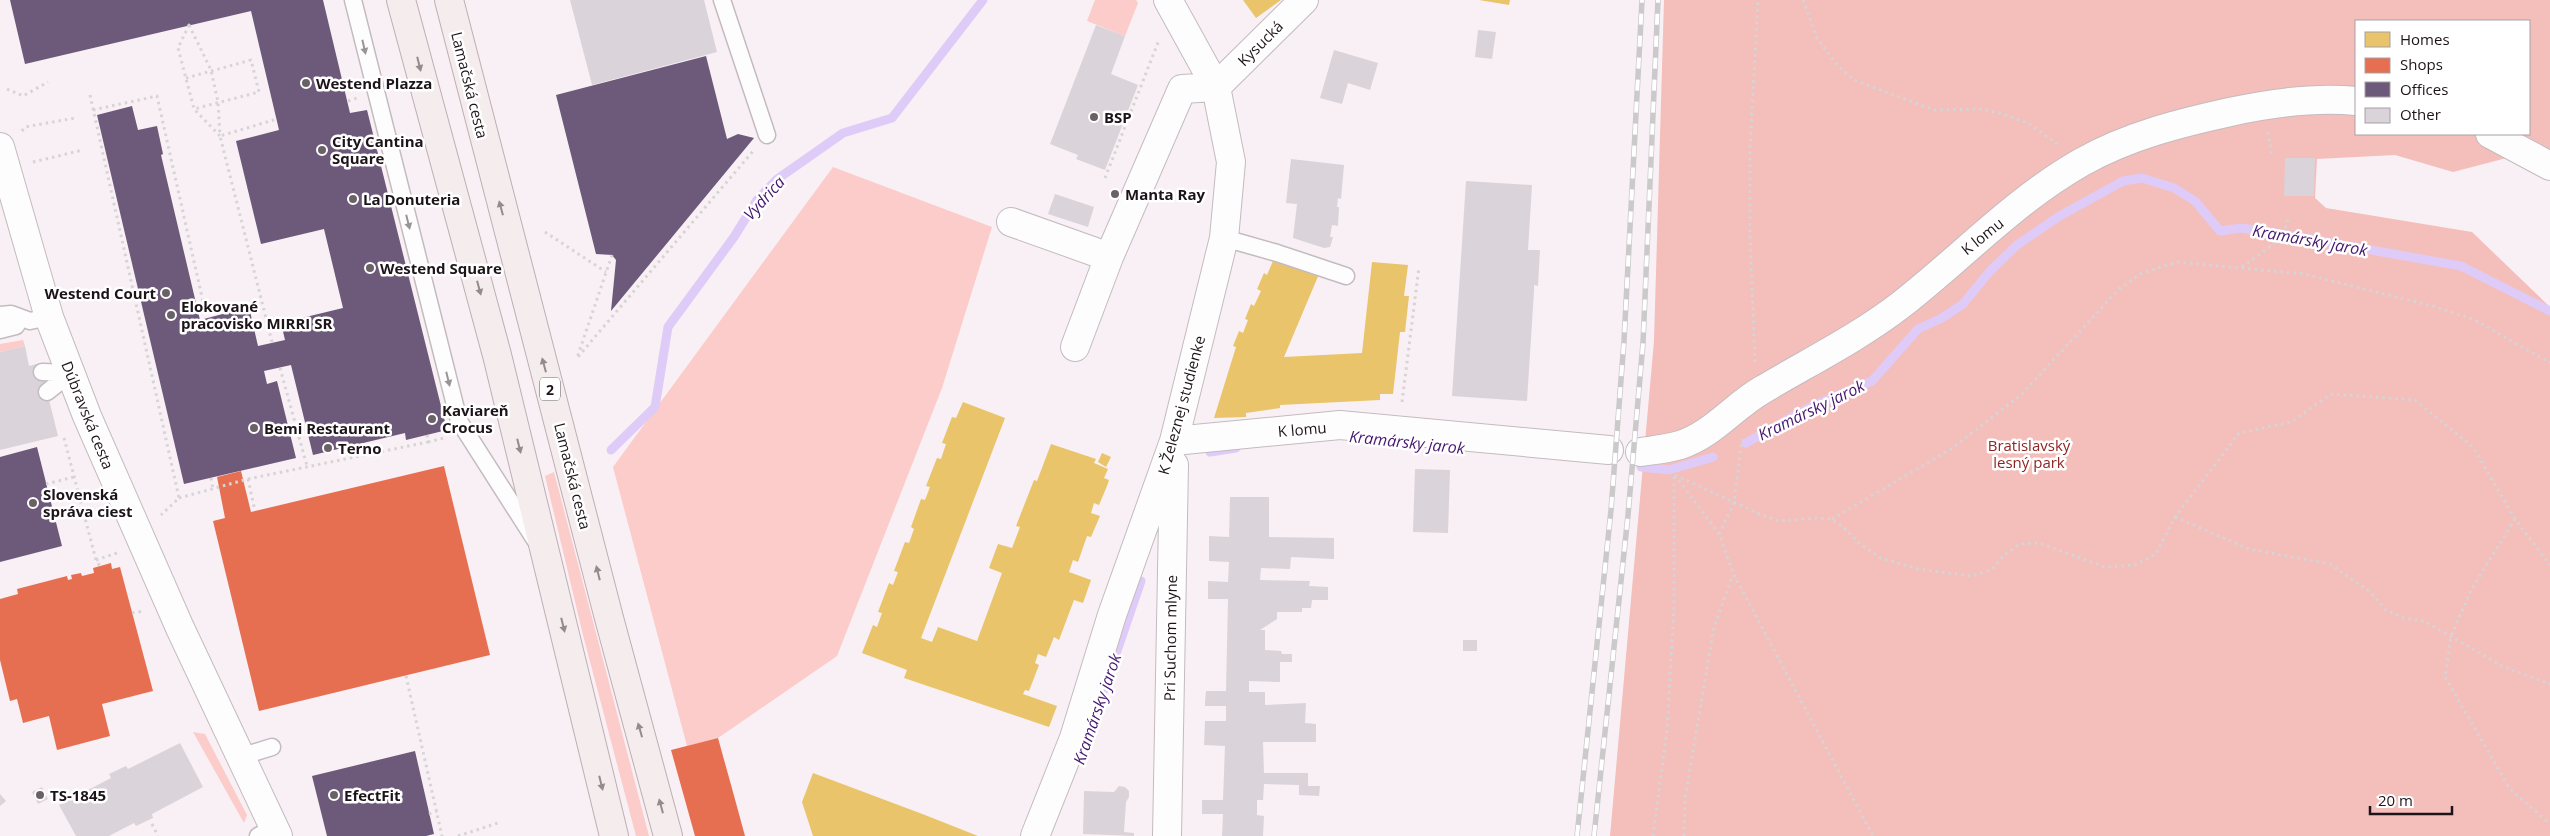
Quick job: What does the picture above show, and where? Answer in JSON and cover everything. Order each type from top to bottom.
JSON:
[{"type":"main road","points":[[401,0],[494,347],[614,836]]},
{"type":"main road","name":"Lamačská cesta","points":[[448,0],[609,618],[668,836]]},
{"type":"street","name":"K Železnej studienke","points":[[1035,836],[1074,738],[1112,616],[1174,441],[1224,238],[1231,162],[1216,87],[1168,0]]},
{"type":"street","name":"Kysucká","points":[[1216,87],[1304,0]]},
{"type":"street","points":[[1075,347],[1109,257],[1182,89],[1216,87]]},
{"type":"street","name":"K lomu","points":[[1640,452],[1681,445],[1716,425],[1748,398],[1844,344],[1901,304],[2024,201],[2082,162],[2124,142],[2194,120],[2264,105],[2332,99],[2355,101]]},
{"type":"street","points":[[2492,135],[2550,166]]},
{"type":"street","name":"Dúbravská cesta","points":[[9,141],[49,317],[138,535],[240,757],[270,833]]},
{"type":"street","points":[[1012,222],[1109,257]]},
{"type":"street","name":"K lomu","points":[[1174,441],[1340,425],[1609,450]]},
{"type":"street","name":"Pri Suchom mlyne","points":[[1167,836],[1174,441]]},
{"type":"lane","points":[[352,0],[459,421],[547,558]]},
{"type":"lane","points":[[722,0],[767,135]]},
{"type":"lane","points":[[1224,238],[1278,253],[1346,276]]},
{"type":"lane","points":[[0,315],[11,314],[20,319],[30,321],[49,317]]},
{"type":"lane","points":[[0,330],[16,326],[20,319]]},
{"type":"lane","points":[[42,372],[71,374]]},
{"type":"lane","points":[[47,392],[71,374]]},
{"type":"lane","points":[[240,757],[272,747]]},
{"type":"path","points":[[1719,534],[1734,503],[1748,398],[1754,380],[1755,368],[1750,238],[1750,157],[1758,0]]},
{"type":"path","points":[[1802,0],[1817,38],[1837,65],[1854,80],[1934,110],[1981,109],[2028,123],[2082,162]]},
{"type":"path","points":[[220,136],[194,109],[178,48],[190,25],[211,70],[218,102],[220,136],[272,342]]},
{"type":"path","points":[[1105,178],[1160,40]]},
{"type":"path","points":[[186,78],[251,60],[259,92],[194,109]]},
{"type":"path","points":[[7,89],[23,96],[48,82]]},
{"type":"path","points":[[90,95],[179,498]]},
{"type":"path","points":[[93,110],[156,96],[206,315]]},
{"type":"path","points":[[9,141],[25,127],[75,118]]},
{"type":"path","points":[[220,136],[277,119]]},
{"type":"path","points":[[612,255],[577,358],[767,135]]},
{"type":"path","points":[[25,164],[82,150]]},
{"type":"path","points":[[2242,267],[2271,246],[2286,228],[2288,218]]},
{"type":"path","points":[[545,232],[606,272]]},
{"type":"path","points":[[1831,519],[1951,450],[2021,394],[2120,288],[2142,273],[2177,262],[2304,274],[2436,307],[2475,320],[2550,363]]},
{"type":"path","points":[[1399,430],[1419,266]]},
{"type":"path","points":[[280,368],[307,466]]},
{"type":"path","points":[[1674,475],[1734,503],[1779,521],[1817,518],[1831,519],[1842,526],[1860,544],[1882,558],[1918,570],[1972,576],[1992,569],[2005,554],[2020,544],[2039,544],[2105,567],[2135,565],[2156,554],[2175,517],[2238,433],[2290,422],[2332,394],[2415,400],[2473,447],[2515,519],[2550,565]]},
{"type":"path","points":[[63,434],[96,560],[100,566]]},
{"type":"path","points":[[157,520],[179,498],[248,479],[428,442],[426,435]]},
{"type":"path","points":[[1674,475],[1719,534],[1734,575],[1872,836]]},
{"type":"path","points":[[1653,836],[1667,730],[1674,616],[1674,475]]},
{"type":"path","points":[[46,484],[74,477]]},
{"type":"path","points":[[210,478],[213,489]]},
{"type":"path","points":[[248,479],[255,511]]},
{"type":"path","points":[[2175,517],[2249,549],[2330,564],[2369,592],[2386,610],[2404,618],[2424,620],[2504,667],[2550,684]]},
{"type":"path","points":[[2515,519],[2471,590],[2451,636],[2446,677],[2510,789],[2550,824]]},
{"type":"path","points":[[96,560],[120,552]]},
{"type":"path","points":[[1684,836],[1685,798],[1714,627],[1734,575]]},
{"type":"path","points":[[406,676],[442,836]]},
{"type":"path","points":[[429,814],[437,811]]},
{"type":"path","points":[[458,836],[498,823]]},
{"type":"path","points":[[152,824],[158,836]]},
{"type":"shaded area","points":[[1095,0],[1136,0],[1138,3],[1125,36],[1087,21]]},
{"type":"shaded area","points":[[833,167],[992,227],[942,388],[837,656],[718,738],[687,746],[613,467]]},
{"type":"shaded area","points":[[23,340],[25,346],[0,352],[0,344]]},
{"type":"shaded area","points":[[554,472],[649,836],[636,836],[583,635],[545,476]]},
{"type":"shaded area","points":[[193,732],[205,734],[247,815],[244,823]]},
{"type":"green space","name":"Bratislavský lesný park","points":[[1664,0],[2550,0],[2550,157],[2518,155],[2453,172],[2395,155],[2317,159],[2315,198],[2326,208],[2472,232],[2550,307],[2550,836],[1610,836],[1654,341]]},
{"type":"building: Homes","points":[[1243,0],[1281,0],[1256,18]]},
{"type":"building: Homes","points":[[1479,0],[1510,0],[1509,5]]},
{"type":"building: Homes","points":[[1273,261],[1319,274],[1284,357],[1362,353],[1372,262],[1408,265],[1404,296],[1409,296],[1405,332],[1400,332],[1393,394],[1380,394],[1380,400],[1280,405],[1280,408],[1246,413],[1246,417],[1214,418],[1236,347],[1233,346],[1239,331],[1243,333],[1248,320],[1245,319],[1251,304],[1254,306],[1261,291],[1257,289],[1264,273],[1267,275]]},
{"type":"building: Homes","points":[[963,402],[1005,418],[921,638],[932,642],[938,627],[977,641],[1002,573],[989,568],[998,544],[1012,548],[1020,527],[1016,526],[1034,480],[1037,481],[1051,444],[1096,459],[1094,463],[1108,469],[1104,478],[1109,480],[1107,486],[1099,505],[1094,503],[1091,513],[1100,516],[1091,537],[1087,536],[1078,562],[1073,560],[1069,572],[1091,580],[1083,603],[1074,600],[1059,640],[1054,637],[1046,657],[1038,654],[1035,663],[1039,665],[1029,691],[1025,690],[1023,694],[1057,706],[1049,727],[904,678],[907,670],[862,653],[873,625],[877,627],[882,613],[878,612],[889,583],[893,585],[898,572],[894,571],[905,542],[909,543],[914,529],[911,527],[921,499],[925,500],[930,487],[926,486],[937,458],[941,459],[946,444],[942,443],[952,417],[956,418]]},
{"type":"building: Homes","points":[[1102,453],[1111,457],[1106,467],[1098,462]]},
{"type":"building: Homes","points":[[813,773],[978,836],[813,836],[802,802]]},
{"type":"building: Shops","points":[[444,466],[490,655],[259,711],[213,521],[225,518],[217,477],[241,471],[251,512]]},
{"type":"building: Shops","points":[[111,563],[112,569],[120,567],[153,691],[102,704],[110,736],[57,750],[49,716],[23,723],[17,699],[10,701],[0,660],[0,599],[18,594],[17,589],[67,576],[68,580],[72,579],[71,575],[81,573],[82,576],[94,573],[93,568]]},
{"type":"building: Shops","points":[[718,738],[745,836],[695,836],[671,750]]},
{"type":"building: Offices","points":[[10,0],[323,0],[350,113],[367,110],[447,430],[406,440],[405,433],[313,455],[291,365],[264,371],[267,384],[277,381],[296,458],[184,484],[97,115],[132,106],[138,130],[157,126],[163,154],[161,155],[200,320],[249,307],[258,346],[285,340],[281,323],[343,308],[324,229],[261,244],[236,141],[279,130],[251,11],[25,64]]},
{"type":"building: Offices","points":[[706,56],[727,139],[738,134],[754,138],[611,311],[616,260],[612,255],[596,254],[556,95]]},
{"type":"building: Offices","points":[[37,447],[62,546],[0,562],[0,457]]},
{"type":"building: Offices","points":[[415,751],[434,834],[426,836],[327,836],[312,776]]},
{"type":"building: Other","points":[[570,0],[704,0],[717,52],[592,85]]},
{"type":"building: Other","name":"BSP","points":[[1096,25],[1125,36],[1111,74],[1138,85],[1105,170],[1076,159],[1078,155],[1050,144]]},
{"type":"building: Other","points":[[1478,30],[1496,32],[1492,59],[1475,57]]},
{"type":"building: Other","points":[[1334,50],[1378,63],[1370,90],[1348,83],[1342,104],[1320,98]]},
{"type":"building: Other","points":[[2285,158],[2315,158],[2314,196],[2284,196]]},
{"type":"building: Other","points":[[1291,159],[1344,165],[1341,199],[1338,198],[1337,207],[1339,207],[1338,226],[1332,225],[1330,237],[1333,237],[1330,247],[1324,248],[1293,238],[1297,204],[1286,203]]},
{"type":"building: Other","points":[[1466,181],[1532,185],[1528,250],[1540,250],[1538,286],[1534,285],[1527,401],[1452,396]]},
{"type":"building: Other","points":[[1055,194],[1094,207],[1088,227],[1048,214]]},
{"type":"building: Other","points":[[25,346],[29,366],[40,363],[58,436],[0,450],[0,352]]},
{"type":"building: Other","points":[[1415,469],[1450,470],[1448,533],[1413,532]]},
{"type":"building: Other","points":[[1230,497],[1269,497],[1269,537],[1334,538],[1334,559],[1291,557],[1290,569],[1261,568],[1260,580],[1310,581],[1309,586],[1328,587],[1328,600],[1312,600],[1311,608],[1302,608],[1302,612],[1277,612],[1277,619],[1260,630],[1265,630],[1265,650],[1292,654],[1292,662],[1280,662],[1280,682],[1249,681],[1249,692],[1265,692],[1265,705],[1306,703],[1305,723],[1316,724],[1316,742],[1263,742],[1264,773],[1308,773],[1308,786],[1320,786],[1319,796],[1299,795],[1299,785],[1264,784],[1263,800],[1257,800],[1257,815],[1264,816],[1263,836],[1222,836],[1223,814],[1202,814],[1202,800],[1223,800],[1225,746],[1204,745],[1205,721],[1226,721],[1226,706],[1205,706],[1205,702],[1206,691],[1226,691],[1228,599],[1208,599],[1208,581],[1228,582],[1229,562],[1209,561],[1209,536],[1229,537]]},
{"type":"building: Other","points":[[1463,640],[1477,640],[1477,651],[1463,651]]},
{"type":"building: Other","points":[[180,743],[203,787],[152,814],[153,818],[136,826],[134,823],[109,836],[76,836],[59,805],[111,778],[109,774],[126,766],[128,769]]},
{"type":"building: Other","points":[[1119,786],[1125,787],[1129,791],[1129,797],[1126,802],[1124,832],[1134,833],[1134,836],[1083,834],[1084,791],[1114,792]]},
{"type":"building: Other","name":"TS-1845","points":[[42,787],[48,799],[38,804],[32,792]]},
{"type":"building: Other","points":[[0,794],[6,801],[0,806]]},
{"type":"waterway","name":"Vydrica","points":[[611,450],[655,407],[668,327],[734,237],[757,200],[776,180],[843,133],[892,118],[983,0]]},
{"type":"waterway","name":"Kramársky jarok","points":[[1746,443],[1808,408],[1872,381],[1918,329],[1942,318],[1963,304],[1990,271],[2017,245],[2058,217],[2123,181],[2142,178],[2174,188],[2195,201],[2220,231],[2241,228],[2270,232],[2461,266],[2550,311]]},
{"type":"waterway","name":"Kramársky jarok","points":[[1210,452],[1236,448]]},
{"type":"waterway","name":"Kramársky jarok","points":[[1641,467],[1669,470],[1713,457]]},
{"type":"waterway","name":"Kramársky jarok","points":[[1095,715],[1141,581]]},
{"type":"railway","points":[[1577,836],[1611,510],[1624,341],[1642,0]]},
{"type":"railway","points":[[1594,836],[1628,515],[1643,343],[1658,0]]},
{"type":"place","name":"Westend Plazza","points":[[306,83]]},
{"type":"place","name":"BSP","points":[[1094,117]]},
{"type":"place","name":"City Cantina Square","points":[[322,150]]},
{"type":"place","name":"Manta Ray","points":[[1115,194]]},
{"type":"place","name":"La Donuteria","points":[[353,199]]},
{"type":"place","name":"Westend Square","points":[[370,268]]},
{"type":"place","name":"Westend Court","points":[[166,293]]},
{"type":"place","name":"Elokované pracovisko MIRRI SR","points":[[171,315]]},
{"type":"place","name":"Kaviareň Crocus","points":[[432,419]]},
{"type":"place","name":"Bemi Restaurant","points":[[254,428]]},
{"type":"place","name":"Terno","points":[[328,448]]},
{"type":"place","name":"Slovenská správa ciest","points":[[33,503]]},
{"type":"place","name":"TS-1845","points":[[40,795]]},
{"type":"place","name":"EfectFit","points":[[334,795]]}]
